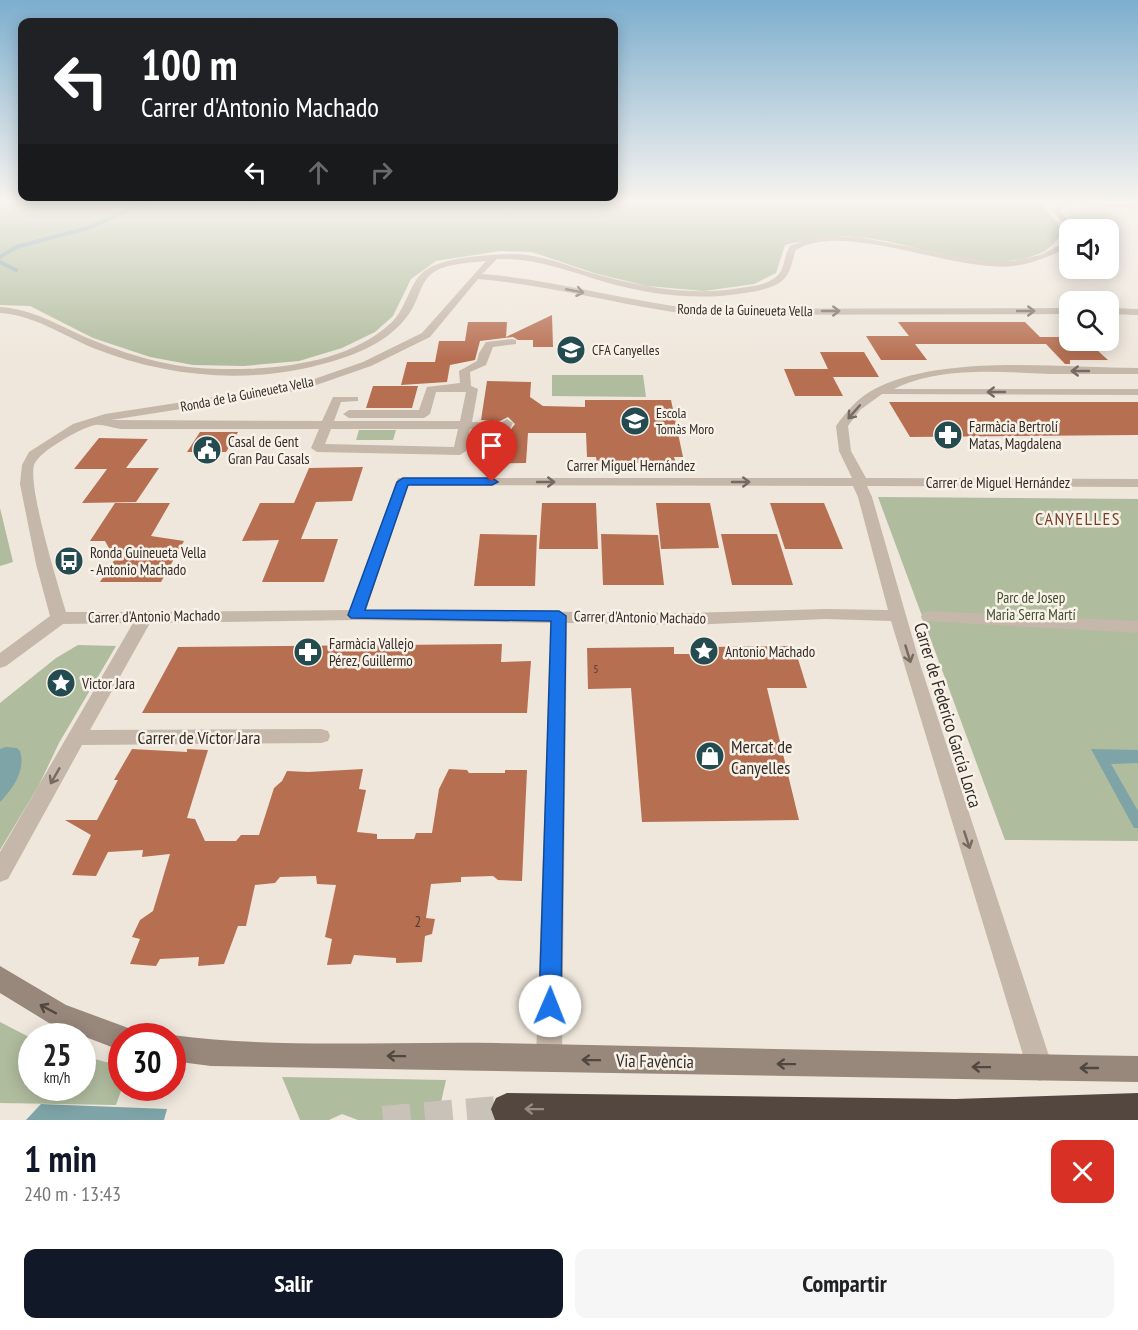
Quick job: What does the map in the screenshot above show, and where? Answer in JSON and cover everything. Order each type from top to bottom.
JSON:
[{"type":"highway","points":[[507,1109],[955,1115],[1138,1109]]},
{"type":"street","points":[[0,310],[32,314],[93,344],[132,358],[176,369],[210,372],[276,369],[324,360],[373,340],[389,330],[401,318],[425,275],[442,267],[495,257],[522,256],[627,286],[668,292],[707,294],[744,291],[772,283],[784,273],[790,255]]},
{"type":"street","points":[[932,255],[987,263],[1039,258],[1046,255]]},
{"type":"street","points":[[476,276],[495,257]]},
{"type":"street","name":"Ronda de la Guineueta Vella","points":[[59,618],[44,564],[26,474],[34,455],[63,434],[91,422],[125,414],[302,387],[367,364],[426,335],[476,276],[511,278],[659,307],[701,312],[1059,311]]},
{"type":"street","points":[[1119,311],[1138,312]]},
{"type":"street","points":[[454,392],[466,385],[464,370],[482,363],[484,353],[490,344],[512,342]]},
{"type":"street","name":"Carrer de Federico García Lorca","points":[[1040,1068],[897,616],[865,497],[858,482],[861,480],[845,451],[842,426],[855,408],[881,392],[903,381],[926,375],[974,369],[1138,371]]},
{"type":"street","points":[[349,414],[424,414],[431,389],[454,392],[472,389],[460,451],[317,448],[323,425],[337,399],[354,399]]},
{"type":"street","points":[[881,392],[1138,392]]},
{"type":"street","points":[[471,396],[477,396],[481,409]]},
{"type":"street","points":[[91,422],[121,425],[504,427],[507,423]]},
{"type":"street","name":"Carrer Miguel Hernández","points":[[356,615],[403,482],[858,482]]},
{"type":"street","name":"Carrer de Miguel Hernández","points":[[858,482],[1138,483]]},
{"type":"street","name":"Carrer d'Antonio Machado","points":[[59,618],[146,615],[559,616],[688,619],[825,614],[897,616]]},
{"type":"street","points":[[0,872],[146,615]]},
{"type":"street","points":[[549,1059],[559,616]]},
{"type":"street","points":[[929,617],[1138,627]]},
{"type":"street","points":[[0,662],[59,618]]},
{"type":"street","name":"Carrer de Víctor Jara","points":[[76,738],[321,736]]},
{"type":"street","points":[[0,978],[27,998],[79,1025],[108,1034]]},
{"type":"street","name":"Via Favència","points":[[186,1050],[276,1055],[1138,1069]]},
{"type":"green space","points":[[0,255],[473,255],[436,261],[411,279],[393,316],[375,332],[342,348],[299,361],[244,366],[193,365],[150,357],[93,338],[30,306],[0,305]]},
{"type":"green space","points":[[542,255],[782,255],[776,273],[754,284],[704,291],[647,286],[594,273]]},
{"type":"green space","points":[[948,255],[1032,255],[1002,261],[980,261]]},
{"type":"green space","points":[[552,375],[643,375],[646,397],[552,396]]},
{"type":"green space","points":[[359,430],[396,430],[393,440],[356,440]]},
{"type":"green space","name":"Parc de Josep Maria Serra Martí","points":[[878,497],[1138,499],[1138,841],[1005,840]]},
{"type":"green space","points":[[0,508],[13,562],[0,566]]},
{"type":"green space","points":[[78,645],[116,646],[0,850],[0,703],[56,658]]},
{"type":"green space","points":[[0,1022],[18,1031],[18,1101],[96,1101],[96,1059],[108,1063],[108,1101],[117,1101],[116,1105],[0,1103]]},
{"type":"green space","points":[[282,1077],[446,1080],[437,1120],[358,1120],[342,1114],[329,1120],[300,1120]]},
{"type":"water","points":[[17,748],[20,751],[21,765],[14,785],[0,802],[0,749]]},
{"type":"water","points":[[1091,749],[1138,750],[1138,763],[1111,764],[1138,811],[1138,828],[1134,828]]},
{"type":"water","points":[[41,1104],[167,1109],[164,1120],[26,1120]]},
{"type":"building","points":[[552,315],[553,347],[533,347],[533,340],[518,340],[513,337],[480,341],[475,360],[450,365],[447,382],[401,385],[407,362],[435,362],[439,341],[465,341],[468,322],[507,322],[506,337]]},
{"type":"building","points":[[898,322],[1025,322],[1040,337],[1059,337],[1059,351],[1098,351],[1108,360],[1070,360],[1070,364],[1065,364],[1046,344],[915,344],[927,360],[881,360],[866,336],[909,336]]},
{"type":"building","points":[[820,352],[864,352],[879,377],[833,377],[843,396],[795,396],[784,369],[828,369]]},
{"type":"building","points":[[487,381],[531,382],[530,397],[543,406],[585,407],[585,400],[671,400],[683,457],[674,457],[676,463],[597,463],[596,457],[587,457],[586,433],[528,433],[526,463],[474,464],[479,431],[509,432],[515,424],[508,417],[500,421],[481,420]]},
{"type":"building","points":[[373,386],[418,386],[412,408],[366,408]]},
{"type":"building","points":[[889,402],[1138,402],[1138,435],[910,437]]},
{"type":"building","points":[[200,432],[238,432],[226,452],[187,452]]},
{"type":"building","points":[[99,438],[148,439],[126,468],[159,468],[136,502],[82,503],[107,469],[74,469]]},
{"type":"building","points":[[363,467],[352,501],[316,502],[301,539],[338,539],[324,582],[262,582],[279,540],[242,541],[260,503],[294,503],[309,468]]},
{"type":"building","points":[[115,503],[170,503],[151,536],[184,541],[161,582],[100,582],[115,559],[105,541],[90,541]]},
{"type":"building","points":[[542,503],[596,503],[598,549],[539,549]]},
{"type":"building","points":[[656,503],[710,503],[719,548],[661,549]]},
{"type":"building","points":[[770,503],[824,503],[843,549],[785,549]]},
{"type":"building","points":[[480,534],[537,535],[535,586],[474,586]]},
{"type":"building","points":[[601,534],[658,535],[664,585],[603,585]]},
{"type":"building","points":[[721,534],[777,534],[793,585],[732,585]]},
{"type":"building","points":[[502,644],[501,662],[531,661],[527,713],[142,713],[178,647]]},
{"type":"building","name":"Mercat de Canyelles","points":[[794,646],[807,688],[767,688],[799,820],[642,822],[631,688],[588,689],[587,648],[674,647],[674,654],[711,654],[710,647]]},
{"type":"building","points":[[132,749],[187,752],[187,749],[208,750],[187,818],[195,819],[205,841],[236,841],[241,835],[259,835],[274,788],[282,781],[287,771],[363,769],[359,789],[366,790],[357,832],[377,834],[377,839],[414,839],[416,833],[432,833],[439,789],[449,769],[467,770],[469,773],[505,773],[505,770],[527,770],[522,881],[498,880],[493,876],[461,877],[461,882],[431,884],[426,918],[435,919],[432,934],[425,936],[422,962],[396,963],[396,958],[354,955],[351,964],[327,965],[332,939],[325,937],[336,885],[317,884],[316,876],[280,877],[275,883],[255,885],[246,926],[238,926],[224,964],[198,966],[199,957],[160,959],[156,966],[130,964],[140,939],[132,937],[140,920],[153,911],[170,854],[142,857],[143,850],[108,852],[96,876],[72,875],[91,835],[65,820],[97,820],[118,780],[114,780]]},
{"type":"waterway","points":[[0,262],[16,270]]},
{"type":"tunnel","points":[[383,1120],[507,1109]]},
{"type":"place","name":"CFA Canyelles","points":[[571,350]]},
{"type":"place","name":"Escola Tomàs Moro","points":[[635,421]]},
{"type":"place","name":"Farmàcia Bertrolí Matas, Magdalena","points":[[948,435]]},
{"type":"place","name":"Casal de Gent Gran Pau Casals","points":[[207,450]]},
{"type":"place","name":"Ronda Guineueta Vella - Antonio Machado","points":[[69,561]]},
{"type":"place","name":"Antonio Machado","points":[[704,651]]},
{"type":"place","name":"Farmàcia Vallejo Pérez, Guillermo","points":[[308,652]]},
{"type":"place","name":"Victor Jara","points":[[61,683]]},
{"type":"place","name":"Mercat de Canyelles","points":[[710,756]]},
{"type":"district","name":"CANYELLES","points":[[1078,518]]},
{"type":"route","points":[[492,482],[403,482],[356,615],[559,616],[550,1006]]}]
